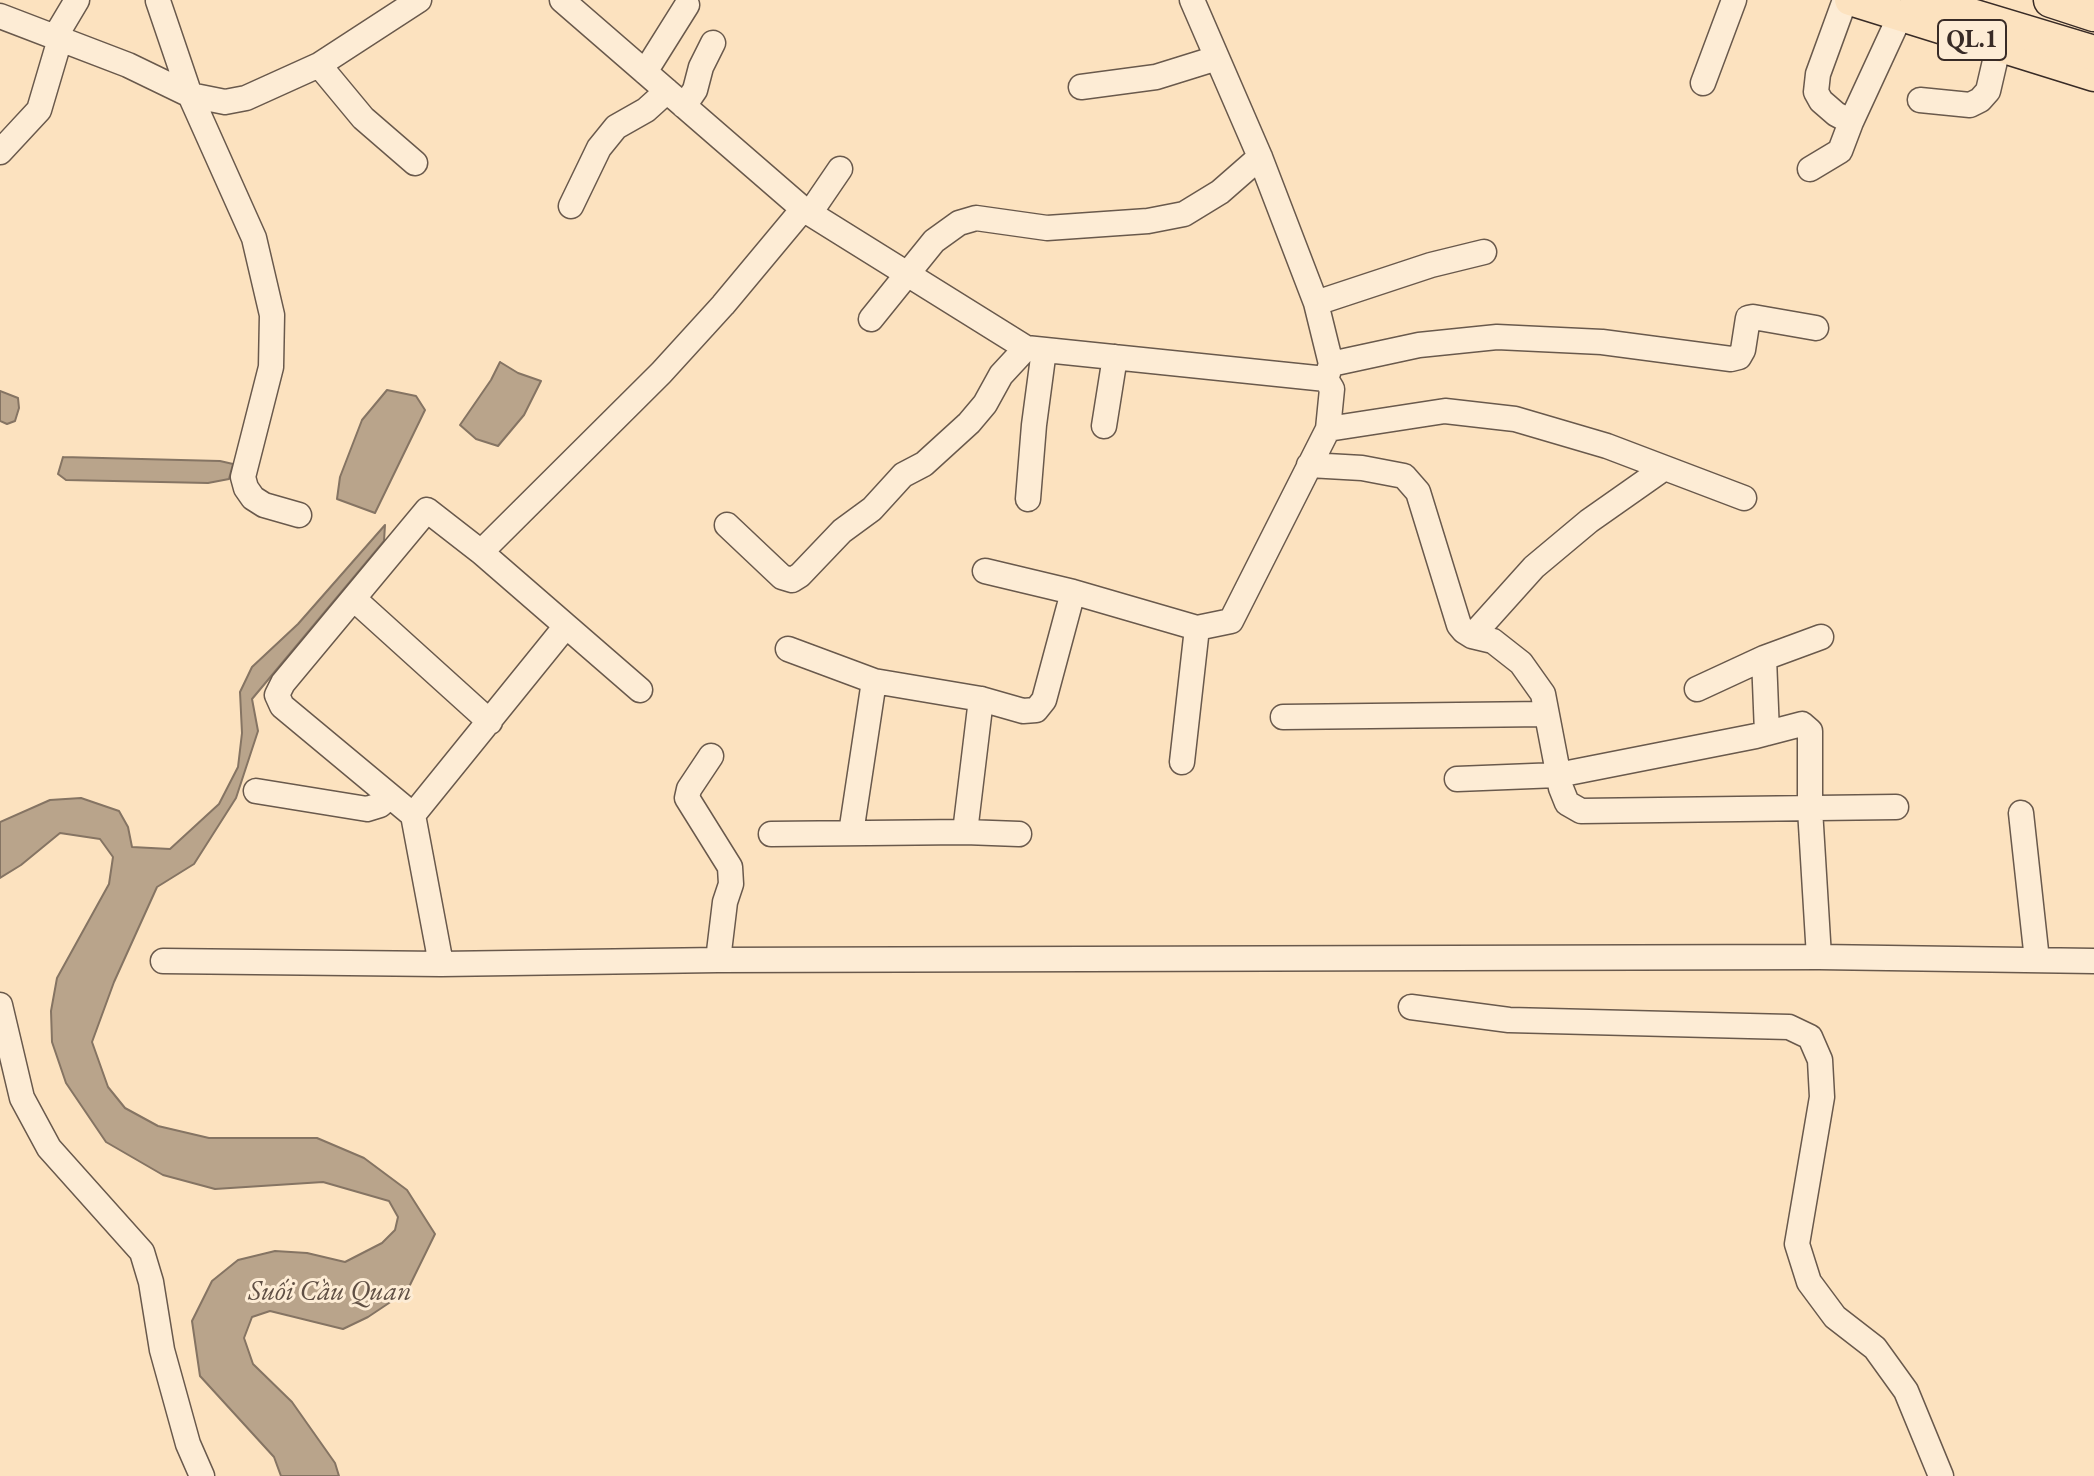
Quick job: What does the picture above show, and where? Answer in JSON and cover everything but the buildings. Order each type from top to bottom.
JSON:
[{"type":"highway","points":[[2051,0],[2094,14]]},
{"type":"highway","name":"QL.1","points":[[1909,8],[2085,62]]},
{"type":"main road","name":"QL.1","points":[[1848,0],[1909,8],[1998,48],[2085,62]]},
{"type":"street","points":[[0,152],[39,110],[57,38],[77,0]]},
{"type":"street","points":[[0,16],[128,65],[190,95],[225,102],[246,98],[319,65],[419,0]]},
{"type":"street","points":[[562,0],[807,211],[1035,349],[1328,372],[1419,345],[1497,337],[1602,342],[1731,359],[1739,357],[1743,350],[1748,318],[1816,328]]},
{"type":"street","points":[[985,571],[1073,592],[1197,628],[1231,621],[1328,429],[1332,389],[1316,303],[1260,157],[1192,0]]},
{"type":"street","points":[[1703,83],[1734,0]]},
{"type":"street","points":[[1848,0],[1818,74],[1816,92],[1836,114],[1851,122]]},
{"type":"street","points":[[158,1],[190,95],[254,238],[272,315],[271,367],[243,477],[246,488],[253,498],[264,505],[299,515]]},
{"type":"street","points":[[645,72],[687,5]]},
{"type":"street","points":[[1810,169],[1840,151],[1851,122],[1909,8]]},
{"type":"street","points":[[571,206],[599,148],[616,127],[646,110],[695,90],[701,67],[713,43]]},
{"type":"street","points":[[1920,100],[1970,105],[1980,100],[1988,91],[1998,48]]},
{"type":"street","points":[[1081,87],[1156,77],[1217,58]]},
{"type":"street","points":[[319,65],[363,118],[415,163]]},
{"type":"street","points":[[871,319],[934,241],[959,223],[976,218],[1047,228],[1148,221],[1184,214],[1220,192],[1260,157]]},
{"type":"street","points":[[481,552],[661,373],[807,211],[840,169]]},
{"type":"street","points":[[1316,303],[1431,265],[1484,252]]},
{"type":"street","points":[[1028,499],[1034,425],[1035,349]]},
{"type":"street","points":[[727,525],[782,577],[792,580],[842,531],[872,509],[903,475],[924,464],[969,423],[985,404],[1001,375],[1035,349]]},
{"type":"street","points":[[1104,426],[1115,357]]},
{"type":"street","points":[[1328,429],[1445,411],[1515,419],[1607,446],[1744,498]]},
{"type":"street","points":[[1309,465],[1362,468],[1404,476],[1418,492],[1459,625],[1472,636],[1493,641],[1521,663],[1543,694],[1558,775],[1567,803],[1581,811],[1896,807]]},
{"type":"street","points":[[1472,636],[1534,567],[1589,521],[1663,469]]},
{"type":"street","points":[[441,964],[413,815],[282,706],[277,695],[283,683],[427,510],[481,552],[640,690]]},
{"type":"street","points":[[788,649],[874,681],[981,699],[1023,711],[1036,710],[1044,700],[1073,592]]},
{"type":"street","points":[[354,599],[490,722]]},
{"type":"street","points":[[413,815],[566,626]]},
{"type":"street","points":[[1182,762],[1197,628]]},
{"type":"street","points":[[1697,689],[1764,658],[1821,637]]},
{"type":"street","points":[[1764,658],[1767,733]]},
{"type":"street","points":[[851,833],[874,681]]},
{"type":"street","points":[[965,832],[981,699]]},
{"type":"street","points":[[1283,717],[1546,714]]},
{"type":"street","points":[[1457,779],[1558,775],[1802,724],[1810,731],[1810,809],[1819,957]]},
{"type":"street","points":[[711,756],[689,789],[687,798],[730,867],[731,884],[725,902],[718,960]]},
{"type":"street","points":[[256,791],[367,809],[380,805],[390,796]]},
{"type":"street","points":[[2021,813],[2037,960]]},
{"type":"street","points":[[771,834],[1019,834]]},
{"type":"street","points":[[163,961],[441,964],[718,960],[1819,957],[2094,961]]},
{"type":"street","points":[[0,1005],[22,1098],[49,1148],[142,1252],[151,1282],[162,1350],[188,1444],[202,1476]]},
{"type":"street","points":[[1411,1007],[1509,1020],[1789,1027],[1810,1037],[1820,1060],[1822,1097],[1797,1244],[1809,1282],[1835,1317],[1875,1348],[1906,1391],[1941,1476]]},
{"type":"water","points":[[500,362],[518,373],[541,381],[524,415],[498,446],[476,439],[460,425]]},
{"type":"water","points":[[387,390],[416,396],[425,410],[375,513],[337,499],[340,477],[362,420]]},
{"type":"water","points":[[0,391],[18,398],[15,421],[7,424],[0,421]]},
{"type":"water","points":[[63,457],[220,461],[233,464],[229,479],[208,483],[66,480],[58,474]]},
{"type":"water","name":"Suối Cầu Quan","points":[[385,525],[384,541],[252,699],[258,731],[236,798],[194,864],[157,887],[114,982],[92,1042],[108,1087],[125,1108],[158,1126],[209,1138],[317,1138],[364,1158],[407,1190],[435,1234],[407,1291],[368,1317],[343,1329],[270,1311],[252,1317],[244,1338],[253,1364],[292,1402],[335,1463],[339,1476],[281,1476],[274,1457],[200,1376],[192,1321],[212,1281],[238,1260],[275,1251],[307,1253],[345,1262],[382,1243],[395,1230],[398,1217],[389,1201],[323,1182],[215,1189],[163,1175],[106,1142],[66,1083],[52,1042],[51,1011],[57,978],[109,884],[113,857],[100,839],[60,833],[0,878],[0,822],[50,800],[81,798],[119,811],[128,827],[132,847],[170,849],[219,804],[238,767],[242,733],[240,692],[252,667],[298,624]]}]
